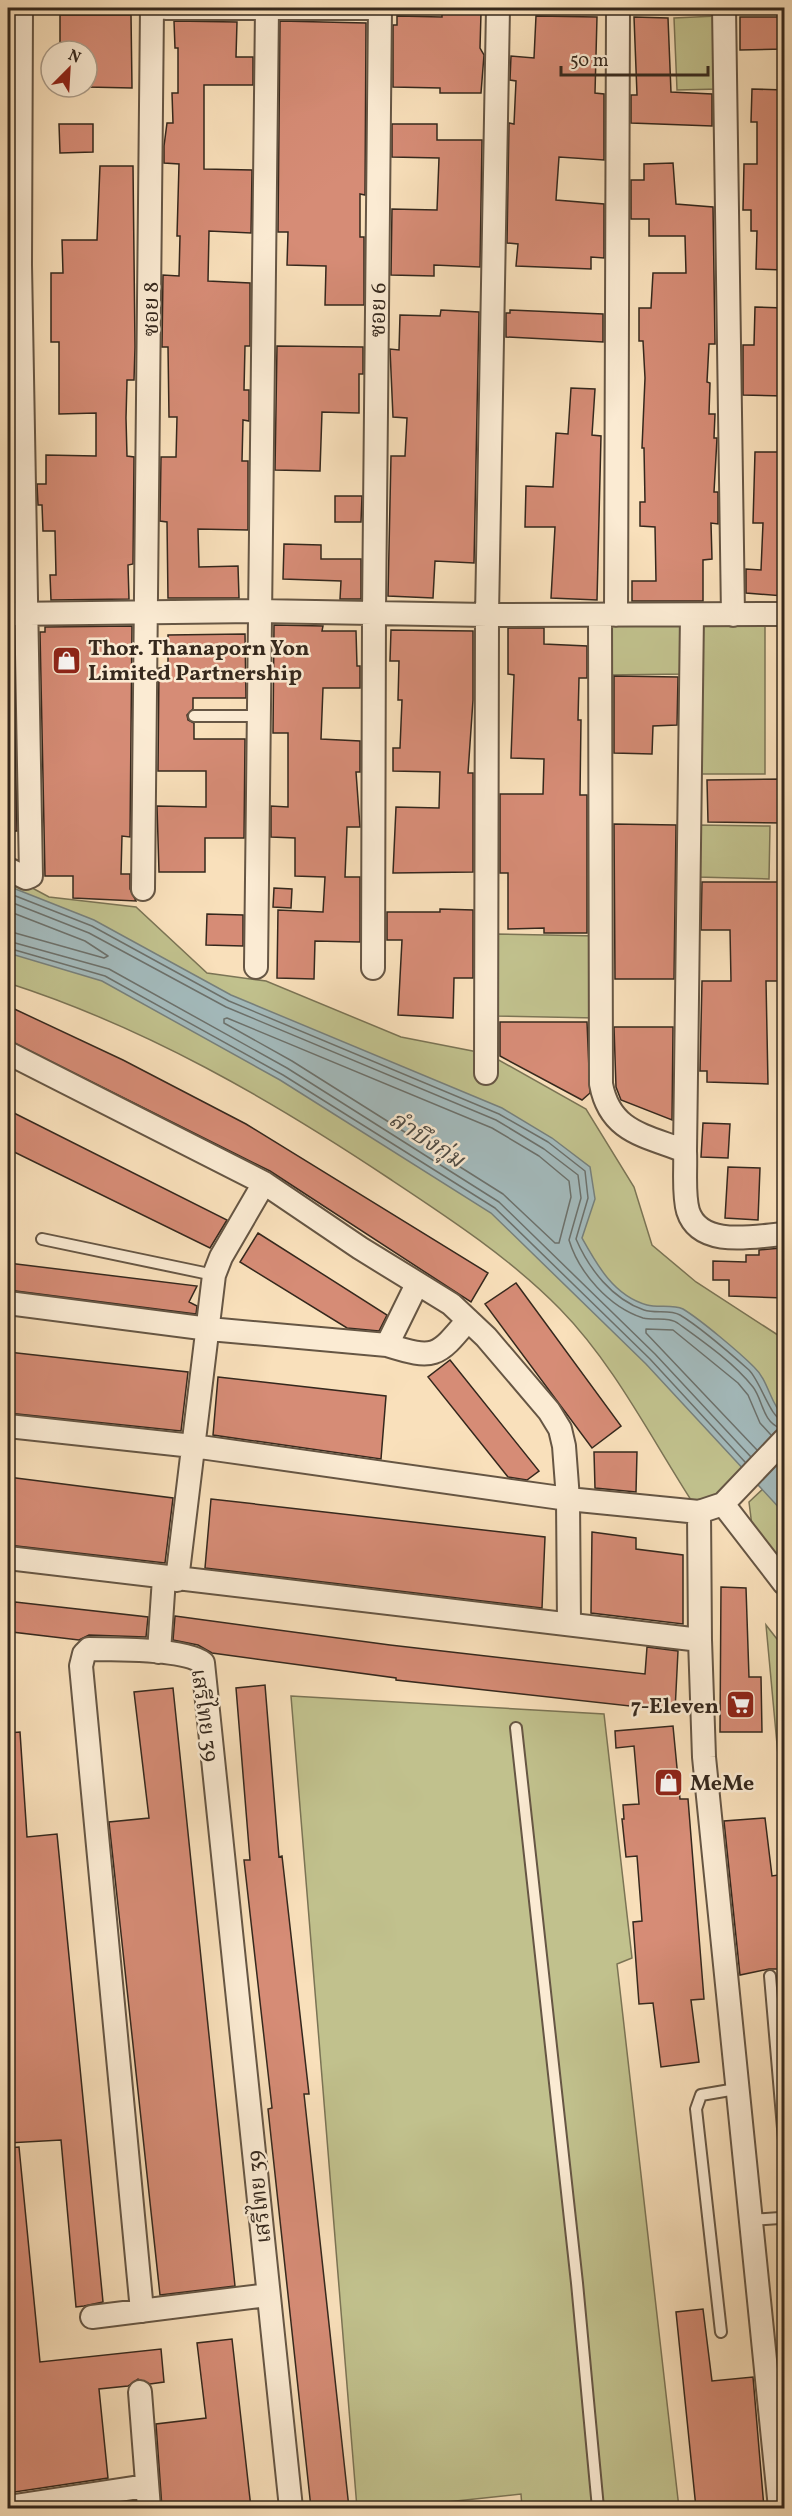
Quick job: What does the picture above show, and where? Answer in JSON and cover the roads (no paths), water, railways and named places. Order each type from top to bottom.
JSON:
[{"type":"street","points":[[8,869],[26,878],[31,876],[18,614],[21,8]]},
{"type":"street","name":"ซอย 8","points":[[144,889],[152,8]]},
{"type":"street","points":[[166,8],[375,8]]},
{"type":"street","name":"ซอย 6","points":[[373,968],[380,8]]},
{"type":"street","points":[[486,1073],[488,615],[498,8]]},
{"type":"street","points":[[618,8],[602,1084],[605,1102],[620,1123],[685,1151]]},
{"type":"street","points":[[724,8],[733,615]]},
{"type":"street","points":[[256,967],[258,611],[267,9]]},
{"type":"street","points":[[18,614],[147,611],[488,615],[784,614]]},
{"type":"street","points":[[692,615],[685,1151],[688,1211],[700,1226],[724,1239],[784,1234]]},
{"type":"street","points":[[8,1053],[264,1183],[451,1304],[468,1320],[549,1411],[560,1429],[564,1446],[568,1499],[569,1623]]},
{"type":"street","points":[[159,1652],[193,1446],[214,1275],[221,1257],[264,1183]]},
{"type":"street","points":[[387,1345],[417,1284]]},
{"type":"street","points":[[8,1303],[209,1329],[387,1345],[426,1354],[444,1349],[468,1320]]},
{"type":"street","points":[[8,1426],[193,1446],[568,1499],[699,1512],[723,1504],[784,1440]]},
{"type":"street","points":[[723,1504],[784,1583]]},
{"type":"street","points":[[699,1512],[704,1757],[780,2508]]},
{"type":"street","points":[[8,1558],[700,1640]]},
{"type":"street","name":"เสรีไทย 39","points":[[142,2311],[81,1666],[84,1654],[89,1649],[192,1656],[203,1663],[291,2508]]},
{"type":"street","points":[[92,2317],[268,2295]]},
{"type":"street","points":[[140,2392],[149,2508]]},
{"type":"street","points":[[8,2507],[146,2486]]},
{"type":"lane","points":[[194,716],[257,716]]},
{"type":"lane","points":[[42,1239],[214,1275]]},
{"type":"lane","points":[[516,1728],[577,2283],[598,2508]]},
{"type":"lane","points":[[770,1976],[784,2140]]},
{"type":"lane","points":[[721,2332],[696,2109],[701,2095],[736,2089]]},
{"type":"lane","points":[[750,2220],[780,2218],[784,2215]]},
{"type":"water","name":"ลำบึงกุ่ม","points":[[8,886],[94,920],[231,995],[502,1108],[552,1138],[590,1167],[595,1199],[582,1238],[608,1278],[625,1295],[635,1301],[651,1306],[683,1309],[739,1353],[763,1379],[779,1412],[784,1417],[784,1513],[646,1364],[491,1213],[280,1080],[102,981],[8,953]]},
{"type":"place","name":"Thor. Thanaporn Yon Limited Partnership","points":[[67,660]]},
{"type":"place","name":"7-Eleven","points":[[740,1705]]},
{"type":"place","name":"MeMe","points":[[669,1782]]}]
